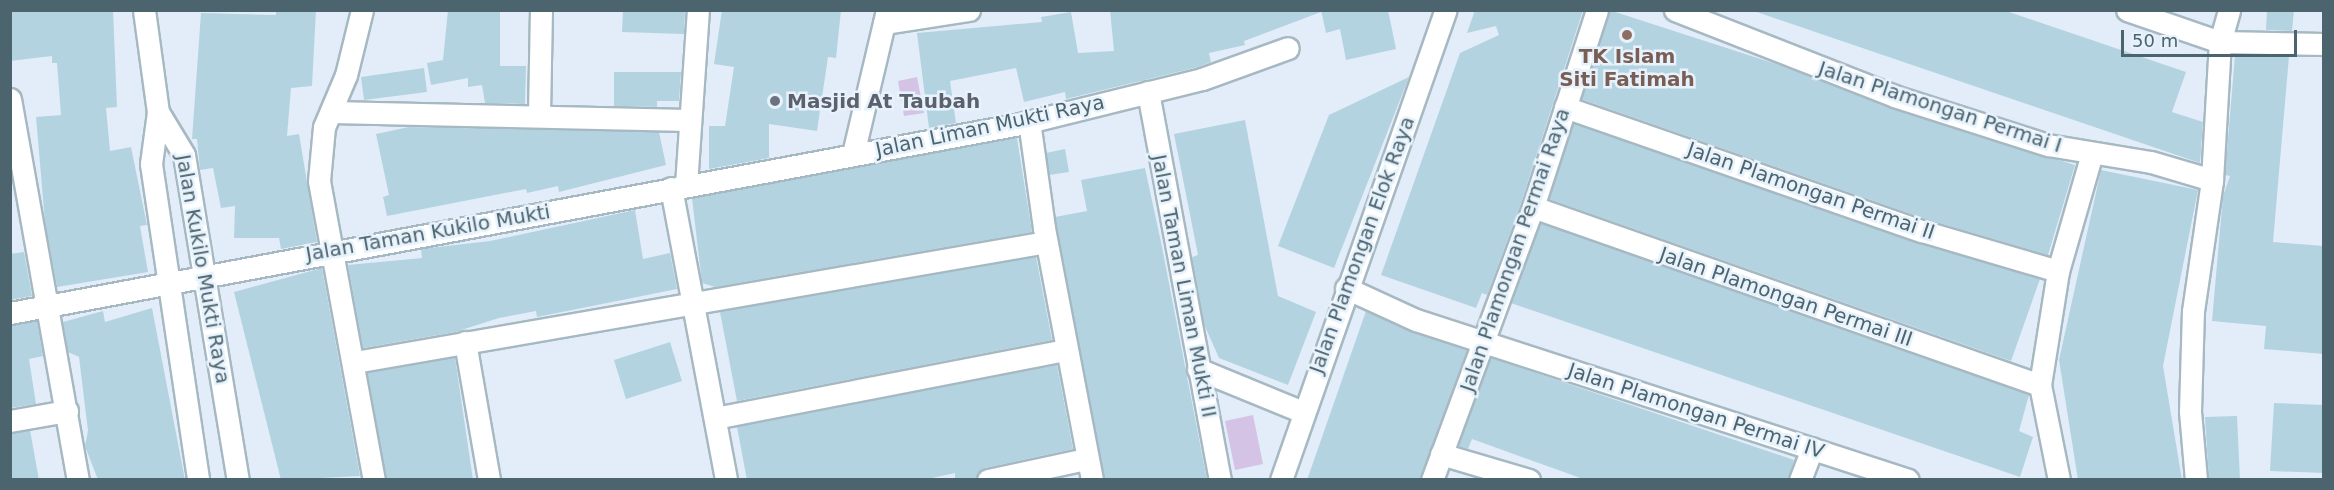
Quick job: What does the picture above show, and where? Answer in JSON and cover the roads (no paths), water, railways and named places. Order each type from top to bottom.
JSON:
[{"type":"street","points":[[144,10],[158,112]]},
{"type":"street","points":[[362,10],[318,153],[374,480]]},
{"type":"street","points":[[538,114],[541,10]]},
{"type":"street","points":[[698,10],[679,187],[695,301],[726,480]]},
{"type":"street","points":[[853,154],[886,17],[969,10]]},
{"type":"street","name":"Jalan Plamongan Elok Raya","points":[[1281,480],[1346,288],[1446,10]]},
{"type":"street","name":"Jalan Plamongan Permai Raya","points":[[1432,480],[1533,207],[1597,10]]},
{"type":"street","name":"Jalan Plamongan Permai I","points":[[1675,10],[1894,96],[2048,145],[2151,162],[2212,180]]},
{"type":"street","points":[[2127,10],[2220,42],[2324,44]]},
{"type":"street","points":[[2196,480],[2190,411],[2192,322],[2212,180],[2220,42],[2229,10]]},
{"type":"street","name":"Jalan Liman Mukti Raya","points":[[679,187],[1029,121],[1148,92],[1288,48]]},
{"type":"street","name":"Jalan Taman Liman Mukti II","points":[[1148,92],[1220,480]]},
{"type":"street","points":[[10,99],[20,203],[49,306],[78,480]]},
{"type":"street","name":"Jalan Plamongan Permai II","points":[[1565,107],[1922,231],[2058,271]]},
{"type":"street","name":"Jalan Kukilo Mukti Raya","points":[[158,112],[184,155],[238,480]]},
{"type":"street","name":"Jalan Kukilo Mukti Raya","points":[[158,112],[151,164],[198,480]]},
{"type":"street","points":[[331,112],[538,114],[688,120]]},
{"type":"street","points":[[1029,121],[1046,242],[1086,459],[1092,480]]},
{"type":"street","points":[[2059,480],[2040,385],[2058,271],[2092,153]]},
{"type":"street","name":"Jalan Taman Kukilo Mukti","points":[[10,313],[169,281],[679,187]]},
{"type":"street","name":"Jalan Plamongan Permai III","points":[[1533,207],[2040,385]]},
{"type":"street","points":[[355,362],[695,301],[1046,242]]},
{"type":"street","name":"Jalan Plamongan Permai IV","points":[[1346,288],[1416,320],[1908,480]]},
{"type":"street","points":[[465,342],[489,480]]},
{"type":"street","points":[[715,418],[1066,350]]},
{"type":"street","points":[[1198,369],[1303,412]]},
{"type":"street","points":[[10,421],[67,411]]},
{"type":"street","points":[[1800,480],[1812,448]]},
{"type":"street","points":[[1442,454],[1529,480]]},
{"type":"street","points":[[988,480],[1086,459]]},
{"type":"place","name":"TK Islam Siti Fatimah","points":[[1627,35]]},
{"type":"place","name":"Masjid At Taubah","points":[[775,101]]}]
